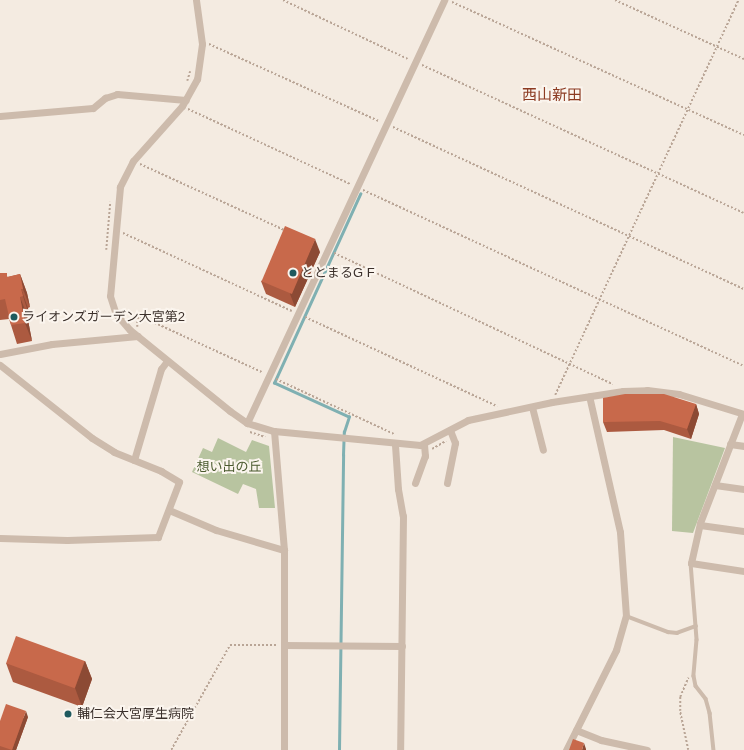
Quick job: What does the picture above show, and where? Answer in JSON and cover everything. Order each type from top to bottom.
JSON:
[{"type":"street","points":[[196,0],[202,44],[197,79],[184,103],[133,161],[120,187],[114,228],[112,305],[122,323],[247,427],[274,432],[395,445],[424,444],[468,420],[552,402],[623,391],[647,390],[679,394],[743,414],[730,444],[700,525],[691,563],[744,571]]},
{"type":"street","points":[[247,427],[298,314],[445,0]]},
{"type":"street","points":[[0,116],[94,108],[105,98],[117,94],[184,103]]},
{"type":"street","points":[[0,354],[52,344],[138,336]]},
{"type":"street","points":[[134,460],[159,375],[166,361]]},
{"type":"street","points":[[0,365],[92,438],[114,452],[173,476],[179,482],[158,537],[66,540],[0,538]]},
{"type":"street","points":[[566,750],[616,650],[626,616],[620,532],[589,396]]},
{"type":"street","points":[[532,407],[543,450]]},
{"type":"street","points":[[448,484],[456,443],[450,430]]},
{"type":"street","points":[[274,432],[284,550],[284,750]]},
{"type":"street","points":[[415,483],[425,456],[424,444]]},
{"type":"street","points":[[730,444],[744,446]]},
{"type":"street","points":[[395,445],[398,489],[403,516],[400,750]]},
{"type":"street","points":[[715,485],[744,489]]},
{"type":"street","points":[[169,510],[216,530],[284,550]]},
{"type":"street","points":[[700,525],[744,531]]},
{"type":"street","points":[[284,645],[402,646]]},
{"type":"street","points":[[576,730],[601,740],[647,750]]},
{"type":"lane","points":[[691,563],[696,626],[696,686],[706,699],[710,713],[714,750]]},
{"type":"lane","points":[[626,616],[668,632],[678,633],[696,626]]},
{"type":"path","points":[[283,0],[744,213]]},
{"type":"path","points":[[445,0],[744,135]]},
{"type":"path","points":[[615,0],[744,59]]},
{"type":"path","points":[[552,402],[738,0]]},
{"type":"path","points":[[202,44],[210,44],[387,124],[744,289]]},
{"type":"path","points":[[184,86],[191,67]]},
{"type":"path","points":[[184,103],[357,187],[744,366]]},
{"type":"path","points":[[133,161],[284,230]]},
{"type":"path","points":[[114,228],[509,412]]},
{"type":"path","points":[[328,250],[570,363],[618,386],[623,391]]},
{"type":"path","points":[[247,427],[267,437]]},
{"type":"path","points":[[428,451],[450,439]]},
{"type":"path","points":[[171,750],[230,645],[284,645]]},
{"type":"path","points":[[688,750],[680,711],[680,697],[687,680],[696,668]]},
{"type":"green space","points":[[673,437],[725,448],[693,533],[672,531]]},
{"type":"green space","name":"想い出の丘","points":[[218,438],[246,452],[252,440],[269,446],[275,508],[259,508],[256,489],[243,484],[238,494],[192,472],[203,448],[212,452]]},
{"type":"building","points":[[285,226],[315,239],[292,294],[262,281]]},
{"type":"building","points":[[0,273],[7,273],[7,277],[20,274],[23,296],[20,297],[25,323],[11,325],[5,299],[0,300]]},
{"type":"building","points":[[625,394],[664,394],[696,404],[687,429],[660,421],[603,422],[603,398]]},
{"type":"building","points":[[16,636],[85,661],[75,688],[6,663]]},
{"type":"building","points":[[6,704],[26,711],[12,750],[0,746],[0,721]]},
{"type":"building","points":[[573,739],[584,743],[582,750],[569,750]]},
{"type":"waterway","points":[[339,750],[343,455],[344,432],[349,417],[274,383],[360,194]]},
{"type":"place","name":"ととまるG F","points":[[293,273]]},
{"type":"place","name":"ライオンズガーデン大宮第2","points":[[14,317]]},
{"type":"place","name":"輔仁会大宮厚生病院","points":[[68,714]]},
{"type":"district","name":"西山新田","points":[[552,95]]}]
